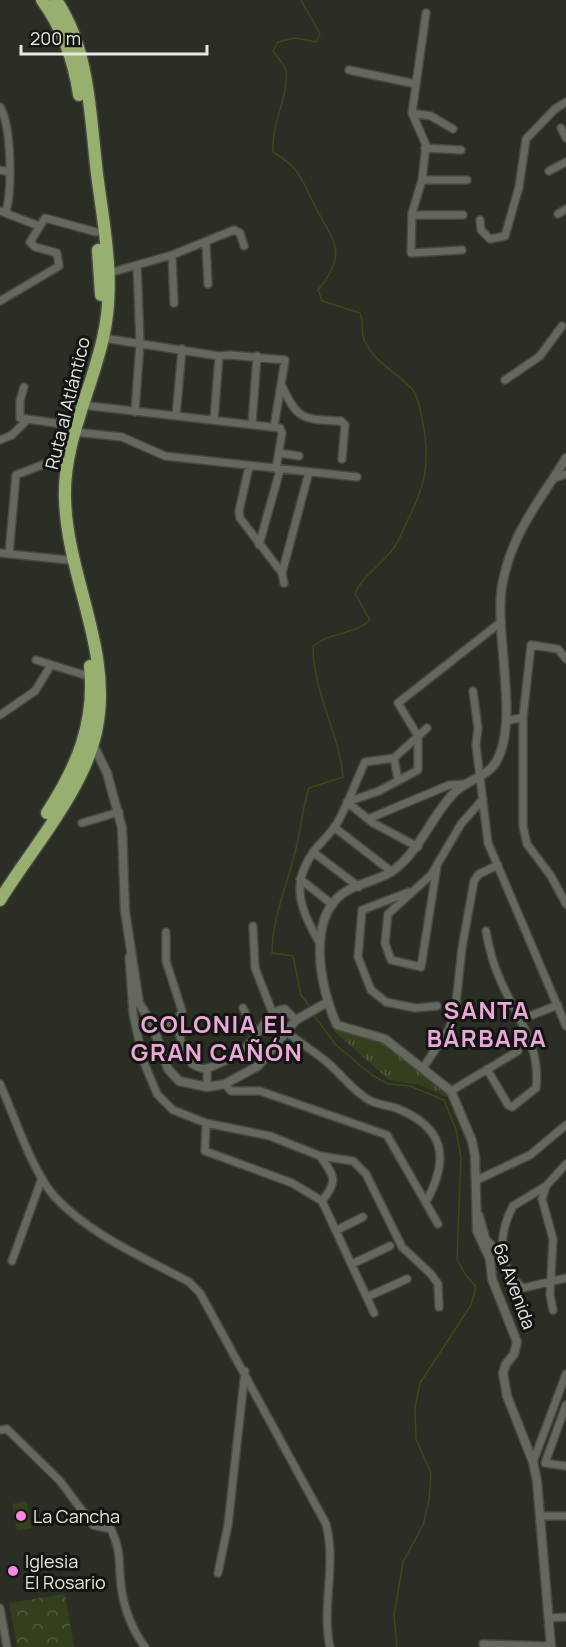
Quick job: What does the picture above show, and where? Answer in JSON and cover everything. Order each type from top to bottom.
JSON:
[{"type":"highway","name":"Ruta al Atlántico","points":[[0,900],[69,795],[93,744],[101,696],[99,671],[69,536],[64,499],[72,428],[100,309],[96,232],[77,81],[68,49],[56,20],[42,0]]},
{"type":"highway","name":"Ruta al Atlántico","points":[[0,884],[50,809],[78,759],[92,704],[91,677],[68,560],[64,554],[57,492],[60,458],[82,405],[103,338],[109,273],[84,76],[75,40],[56,0]]},
{"type":"street","points":[[426,13],[412,113],[425,148],[422,180],[412,215],[411,253],[462,249]]},
{"type":"street","points":[[349,70],[416,84]]},
{"type":"street","points":[[480,220],[481,230],[490,239],[505,236],[519,187],[526,140],[555,109],[566,102]]},
{"type":"street","points":[[0,107],[5,120],[10,196],[3,212],[39,226]]},
{"type":"street","points":[[412,113],[431,116],[453,129]]},
{"type":"street","points":[[561,128],[566,138]]},
{"type":"street","points":[[425,148],[461,150]]},
{"type":"street","points":[[549,171],[566,162]]},
{"type":"street","points":[[0,170],[9,172]]},
{"type":"street","points":[[422,180],[467,180]]},
{"type":"street","points":[[558,214],[566,209]]},
{"type":"street","points":[[412,215],[464,215]]},
{"type":"street","points":[[0,301],[59,266],[57,254],[32,244],[31,240],[39,226],[48,218],[96,232]]},
{"type":"street","points":[[109,273],[172,255],[234,230],[240,233],[244,246]]},
{"type":"street","points":[[206,243],[208,285]]},
{"type":"street","points":[[172,255],[174,303]]},
{"type":"street","points":[[135,412],[140,343],[137,265]]},
{"type":"street","points":[[505,380],[540,356],[562,325]]},
{"type":"street","points":[[103,338],[182,349],[219,357],[285,360],[274,427]]},
{"type":"street","points":[[176,416],[182,349]]},
{"type":"street","points":[[214,420],[219,357]]},
{"type":"street","points":[[252,424],[257,357]]},
{"type":"street","points":[[282,384],[292,409],[299,415],[308,419],[340,421],[345,425],[342,459]]},
{"type":"street","points":[[24,387],[19,415],[26,421],[122,437],[165,456],[249,467],[357,477]]},
{"type":"street","points":[[82,405],[280,428],[282,433],[278,469],[260,545]]},
{"type":"street","points":[[0,440],[12,435],[26,421]]},
{"type":"street","points":[[279,453],[300,456]]},
{"type":"street","points":[[9,554],[16,475],[60,458]]},
{"type":"street","points":[[128,937],[140,1003],[152,1024],[168,1069],[179,1081],[207,1087],[225,1084],[258,1065],[299,1018],[324,1004],[321,929],[333,905],[340,896],[392,872],[418,847],[441,809],[458,790],[480,776],[497,761],[506,721],[501,622],[502,588],[512,546],[528,515],[566,458]]},
{"type":"street","points":[[249,467],[238,511],[240,518],[282,573]]},
{"type":"street","points":[[284,584],[282,573],[309,472]]},
{"type":"street","points":[[553,479],[566,474]]},
{"type":"street","points":[[0,553],[68,560]]},
{"type":"street","points":[[347,802],[380,791],[418,770],[418,736],[398,703],[501,622]]},
{"type":"street","points":[[566,659],[558,649],[531,645],[523,717],[523,826],[527,844],[551,876],[566,904]]},
{"type":"street","points":[[36,660],[91,677]]},
{"type":"street","points":[[0,715],[35,691],[51,665]]},
{"type":"street","points":[[473,691],[488,843],[566,1026]]},
{"type":"street","points":[[506,721],[523,717]]},
{"type":"street","points":[[320,944],[302,911],[300,879],[313,852],[334,827],[365,762],[394,758],[427,728]]},
{"type":"street","points":[[93,744],[104,765],[119,812],[125,854],[130,993],[143,1060],[157,1094],[173,1110],[207,1124],[270,1136],[320,1156],[353,1161],[366,1174],[402,1247],[438,1284],[439,1307]]},
{"type":"street","points":[[394,758],[398,780]]},
{"type":"street","points":[[368,819],[449,785],[467,784]]},
{"type":"street","points":[[437,866],[421,967],[389,959],[385,943],[388,914],[437,866],[461,824],[483,799]]},
{"type":"street","points":[[347,802],[368,819],[418,847]]},
{"type":"street","points":[[82,823],[119,812]]},
{"type":"street","points":[[334,827],[392,872]]},
{"type":"street","points":[[313,852],[359,887]]},
{"type":"street","points":[[423,1068],[449,1029],[455,1012],[462,948],[474,881],[479,874],[498,865]]},
{"type":"street","points":[[300,879],[333,905]]},
{"type":"street","points":[[415,890],[362,910],[359,964],[371,990],[383,1000],[415,1008],[437,1006]]},
{"type":"street","points":[[253,926],[255,969],[273,1014]]},
{"type":"street","points":[[486,931],[499,975],[522,1019],[533,1047],[536,1088],[512,1107],[508,1105],[486,1069]]},
{"type":"street","points":[[152,1024],[166,1025],[176,1020],[182,1011],[166,961],[166,932]]},
{"type":"street","name":"6a Avenida","points":[[324,1004],[340,1028],[384,1039],[451,1091],[472,1142],[477,1180],[477,1231],[490,1259],[492,1279],[517,1342],[503,1373],[507,1396],[535,1459],[551,1618],[551,1647]]},
{"type":"street","points":[[522,1019],[558,1005]]},
{"type":"street","points":[[243,1008],[256,1035]]},
{"type":"street","points":[[176,1020],[183,1049],[192,1064],[207,1069],[234,1058],[273,1014],[282,1008],[299,1018]]},
{"type":"street","points":[[287,1032],[328,1063],[369,1100],[394,1107],[423,1124],[441,1153],[442,1160],[435,1184],[427,1200]]},
{"type":"street","points":[[451,1091],[518,1052]]},
{"type":"street","points":[[207,1069],[207,1087]]},
{"type":"street","points":[[0,1084],[42,1178],[54,1196],[96,1231],[195,1286],[244,1371],[326,1524],[332,1555],[326,1620],[330,1647]]},
{"type":"street","points":[[225,1084],[231,1091],[260,1092],[387,1135],[427,1200],[438,1224]]},
{"type":"street","points":[[207,1124],[205,1151],[292,1183],[322,1201],[338,1230],[374,1313]]},
{"type":"street","points":[[477,1180],[530,1155],[566,1125]]},
{"type":"street","points":[[320,1156],[333,1175],[334,1182],[322,1201]]},
{"type":"street","points":[[566,1164],[546,1186],[513,1206],[500,1250],[508,1269],[523,1288],[566,1278]]},
{"type":"street","points":[[12,1261],[42,1178]]},
{"type":"street","points":[[546,1186],[542,1199],[553,1239],[553,1282],[550,1295],[553,1310]]},
{"type":"street","points":[[477,1206],[486,1239],[495,1249],[500,1250]]},
{"type":"street","points":[[338,1230],[363,1217]]},
{"type":"street","points":[[352,1264],[390,1246]]},
{"type":"street","points":[[367,1297],[407,1279]]},
{"type":"street","points":[[218,1573],[228,1525],[244,1371]]},
{"type":"street","points":[[535,1459],[566,1374]]},
{"type":"street","points":[[566,1405],[545,1463],[549,1466],[566,1466]]},
{"type":"street","points":[[0,1430],[8,1430],[40,1460],[60,1481],[93,1525],[111,1529],[122,1558],[121,1584],[125,1605],[145,1647]]},
{"type":"street","points":[[535,1459],[546,1455]]},
{"type":"street","points":[[542,1516],[566,1516]]},
{"type":"street","points":[[0,1608],[7,1647]]},
{"type":"street","points":[[551,1618],[566,1617]]},
{"type":"street","points":[[483,1644],[551,1647]]},
{"type":"green space","points":[[337,1028],[385,1040],[450,1094],[449,1098],[420,1085],[389,1080],[334,1031]]},
{"type":"green space","name":"La Cancha","points":[[27,1501],[31,1528],[17,1531],[12,1504]]},
{"type":"green space","points":[[65,1594],[74,1647],[17,1647],[9,1603]]},
{"type":"waterway","points":[[301,0],[320,34],[316,42],[295,38],[278,42],[273,51],[286,71],[285,90],[273,141],[273,152],[298,173],[335,245],[334,265],[318,290],[322,301],[360,313],[363,337],[368,347],[379,361],[412,389],[420,410],[426,442],[422,485],[398,541],[388,555],[363,580],[355,594],[370,620],[364,625],[327,638],[313,646],[317,681],[337,745],[343,777],[309,788],[295,853],[278,910],[272,953],[293,956],[301,995],[310,1007]]},
{"type":"waterway","points":[[313,1014],[336,1045],[372,1075],[388,1084],[410,1086],[444,1100],[456,1130],[461,1157],[457,1259],[465,1274],[476,1287],[471,1305],[420,1383],[415,1408],[416,1439],[431,1473],[429,1500],[423,1525],[403,1562],[394,1615],[397,1647]]},
{"type":"place","name":"La Cancha","points":[[21,1516]]},
{"type":"place","name":"Iglesia El Rosario","points":[[13,1571]]},
{"type":"district","name":"SANTA BÁRBARA","points":[[487,1023]]},
{"type":"district","name":"COLONIA EL GRAN CAÑÓN","points":[[217,1037]]}]
